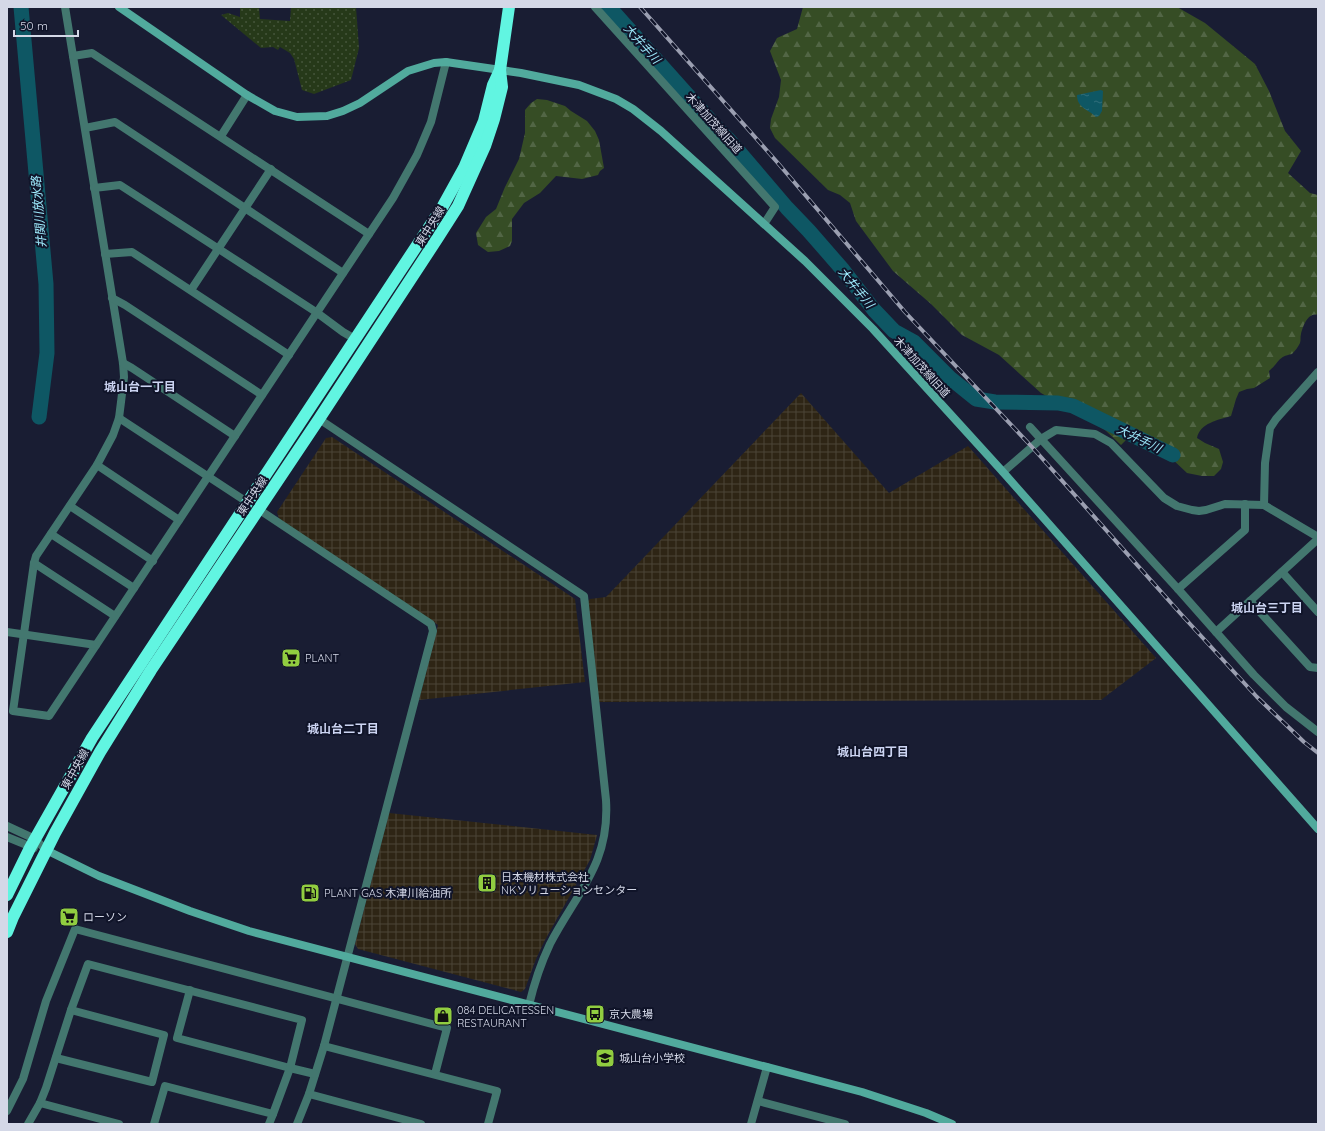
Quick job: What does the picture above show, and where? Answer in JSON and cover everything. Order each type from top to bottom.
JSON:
[{"type":"highway","name":"東中央線","points":[[7,895],[32,843],[92,738],[443,206],[464,168],[484,121],[494,85],[500,70],[509,7]]},
{"type":"highway","name":"東中央線","points":[[7,932],[46,850],[104,745],[151,670],[319,419],[458,206],[485,146],[494,119],[502,87],[500,70]]},
{"type":"street","points":[[65,7],[123,363],[123,390],[119,418],[113,435],[97,465],[36,556],[13,711],[49,716],[153,561],[316,312],[393,198],[417,155],[431,122],[446,62]]},
{"type":"street","points":[[119,7],[247,95],[275,111],[286,114],[309,117],[327,116],[343,112],[408,71],[434,63],[446,62],[500,70],[579,85],[616,99],[633,109],[661,131],[764,224]]},
{"type":"street","name":"木津加茂線旧道","points":[[594,7],[775,207],[764,224],[805,261],[868,324],[1003,472],[1318,829]]},
{"type":"street","points":[[73,56],[92,52],[369,234]]},
{"type":"street","points":[[221,136],[247,95]]},
{"type":"street","points":[[85,128],[115,122],[343,273]]},
{"type":"street","points":[[191,290],[271,169]]},
{"type":"street","points":[[94,188],[120,185],[316,312],[355,339]]},
{"type":"street","points":[[105,254],[132,252],[289,355]]},
{"type":"street","points":[[112,298],[126,305],[262,395]]},
{"type":"street","points":[[123,363],[235,436]]},
{"type":"street","points":[[1264,505],[1265,463],[1270,428],[1276,419],[1318,372]]},
{"type":"street","points":[[119,418],[247,502]]},
{"type":"street","points":[[319,419],[584,596],[606,800],[606,830],[602,849],[595,867],[550,945],[541,966],[529,1005]]},
{"type":"street","points":[[1030,427],[1178,589],[1254,675],[1286,707],[1318,732]]},
{"type":"street","points":[[1003,472],[1041,439],[1056,430],[1095,434],[1111,443],[1164,498],[1184,509],[1199,511],[1225,504],[1264,505],[1318,538],[1216,632]]},
{"type":"street","points":[[97,465],[179,520]]},
{"type":"street","points":[[1178,589],[1245,530],[1245,504]]},
{"type":"street","points":[[70,506],[153,561]]},
{"type":"street","points":[[258,509],[431,624],[433,631],[324,1046],[309,1094],[297,1124]]},
{"type":"street","points":[[51,534],[134,588]]},
{"type":"street","points":[[34,563],[115,616]]},
{"type":"street","points":[[1282,572],[1318,612]]},
{"type":"street","points":[[1250,601],[1310,667],[1318,668]]},
{"type":"street","points":[[7,632],[96,645]]},
{"type":"street","points":[[7,826],[32,843],[98,876],[190,911],[249,931],[887,1099],[952,1124]]},
{"type":"street","points":[[7,837],[32,843]]},
{"type":"street","points":[[7,1111],[23,1079],[46,1001],[75,929],[448,1028],[435,1074]]},
{"type":"street","points":[[28,1124],[40,1103],[46,1088],[71,1010],[88,964],[302,1020],[290,1068],[269,1124]]},
{"type":"street","points":[[190,990],[177,1038],[315,1074]]},
{"type":"street","points":[[56,1058],[152,1082],[164,1034],[71,1010]]},
{"type":"street","points":[[324,1046],[497,1091],[488,1124]]},
{"type":"street","points":[[751,1124],[767,1067]]},
{"type":"street","points":[[154,1124],[165,1086],[272,1114]]},
{"type":"street","points":[[309,1094],[421,1124]]},
{"type":"street","points":[[758,1101],[845,1124]]},
{"type":"street","points":[[40,1103],[119,1124]]},
{"type":"shaded area","points":[[240,7],[259,7],[260,19],[290,21],[291,7],[356,7],[359,48],[351,80],[314,94],[302,90],[294,59],[290,53],[280,47],[278,50],[273,47],[261,48],[221,15],[228,13],[240,17]]},
{"type":"shaded area","points":[[801,393],[889,493],[968,446],[1156,658],[1101,700],[599,702],[588,601],[590,599],[606,597]]},
{"type":"shaded area","points":[[332,437],[575,599],[585,682],[419,700],[438,625],[279,519],[277,512],[326,438]]},
{"type":"shaded area","points":[[389,813],[597,835],[590,860],[545,940],[525,989],[521,992],[358,949],[355,944]]},
{"type":"green space","points":[[803,7],[1177,7],[1205,23],[1255,64],[1269,91],[1285,131],[1301,151],[1288,173],[1310,193],[1318,195],[1318,315],[1311,316],[1306,320],[1298,346],[1292,354],[1281,358],[1269,371],[1270,378],[1254,388],[1239,392],[1231,416],[1210,423],[1199,433],[1197,438],[1219,449],[1223,462],[1221,469],[1214,476],[1202,476],[1187,473],[1152,440],[1139,438],[1126,440],[1121,445],[1105,430],[1041,393],[999,355],[962,335],[931,304],[893,271],[856,221],[850,203],[840,195],[828,190],[775,138],[770,128],[771,119],[779,97],[781,80],[770,51],[777,38],[797,29]]},
{"type":"green space","points":[[537,99],[547,100],[565,106],[587,121],[595,131],[599,140],[604,168],[598,175],[582,179],[556,176],[540,193],[524,203],[512,219],[512,241],[510,246],[499,251],[488,252],[478,245],[476,233],[486,217],[496,209],[519,159],[525,133],[525,110]]},
{"type":"water","points":[[1101,90],[1103,91],[1102,111],[1099,116],[1096,117],[1081,106],[1077,99],[1077,95]]},
{"type":"waterway","name":"井関川放水路","points":[[21,7],[46,284],[47,353],[39,417]]},
{"type":"waterway","name":"大井手川","points":[[609,7],[809,231],[843,270],[874,310],[894,331],[914,342],[950,378],[976,399],[995,402],[1058,403],[1073,406],[1173,455]]},
{"type":"railway","points":[[640,7],[777,162],[905,312],[1032,447],[1257,697],[1304,742],[1318,753]]},
{"type":"place","name":"PLANT","points":[[291,658]]},
{"type":"place","name":"日本機材株式会社 NKソリューションセンター","points":[[487,883]]},
{"type":"place","name":"PLANT GAS 木津川給油所","points":[[310,893]]},
{"type":"place","name":"ローソン","points":[[69,917]]},
{"type":"place","name":"京大農場","points":[[595,1014]]},
{"type":"place","name":"084 DELICATESSEN RESTAURANT","points":[[443,1016]]},
{"type":"place","name":"城山台小学校","points":[[605,1058]]},
{"type":"district","name":"城山台一丁目","points":[[140,387]]},
{"type":"district","name":"城山台三丁目","points":[[1267,608]]},
{"type":"district","name":"城山台二丁目","points":[[343,729]]},
{"type":"district","name":"城山台四丁目","points":[[873,752]]}]
